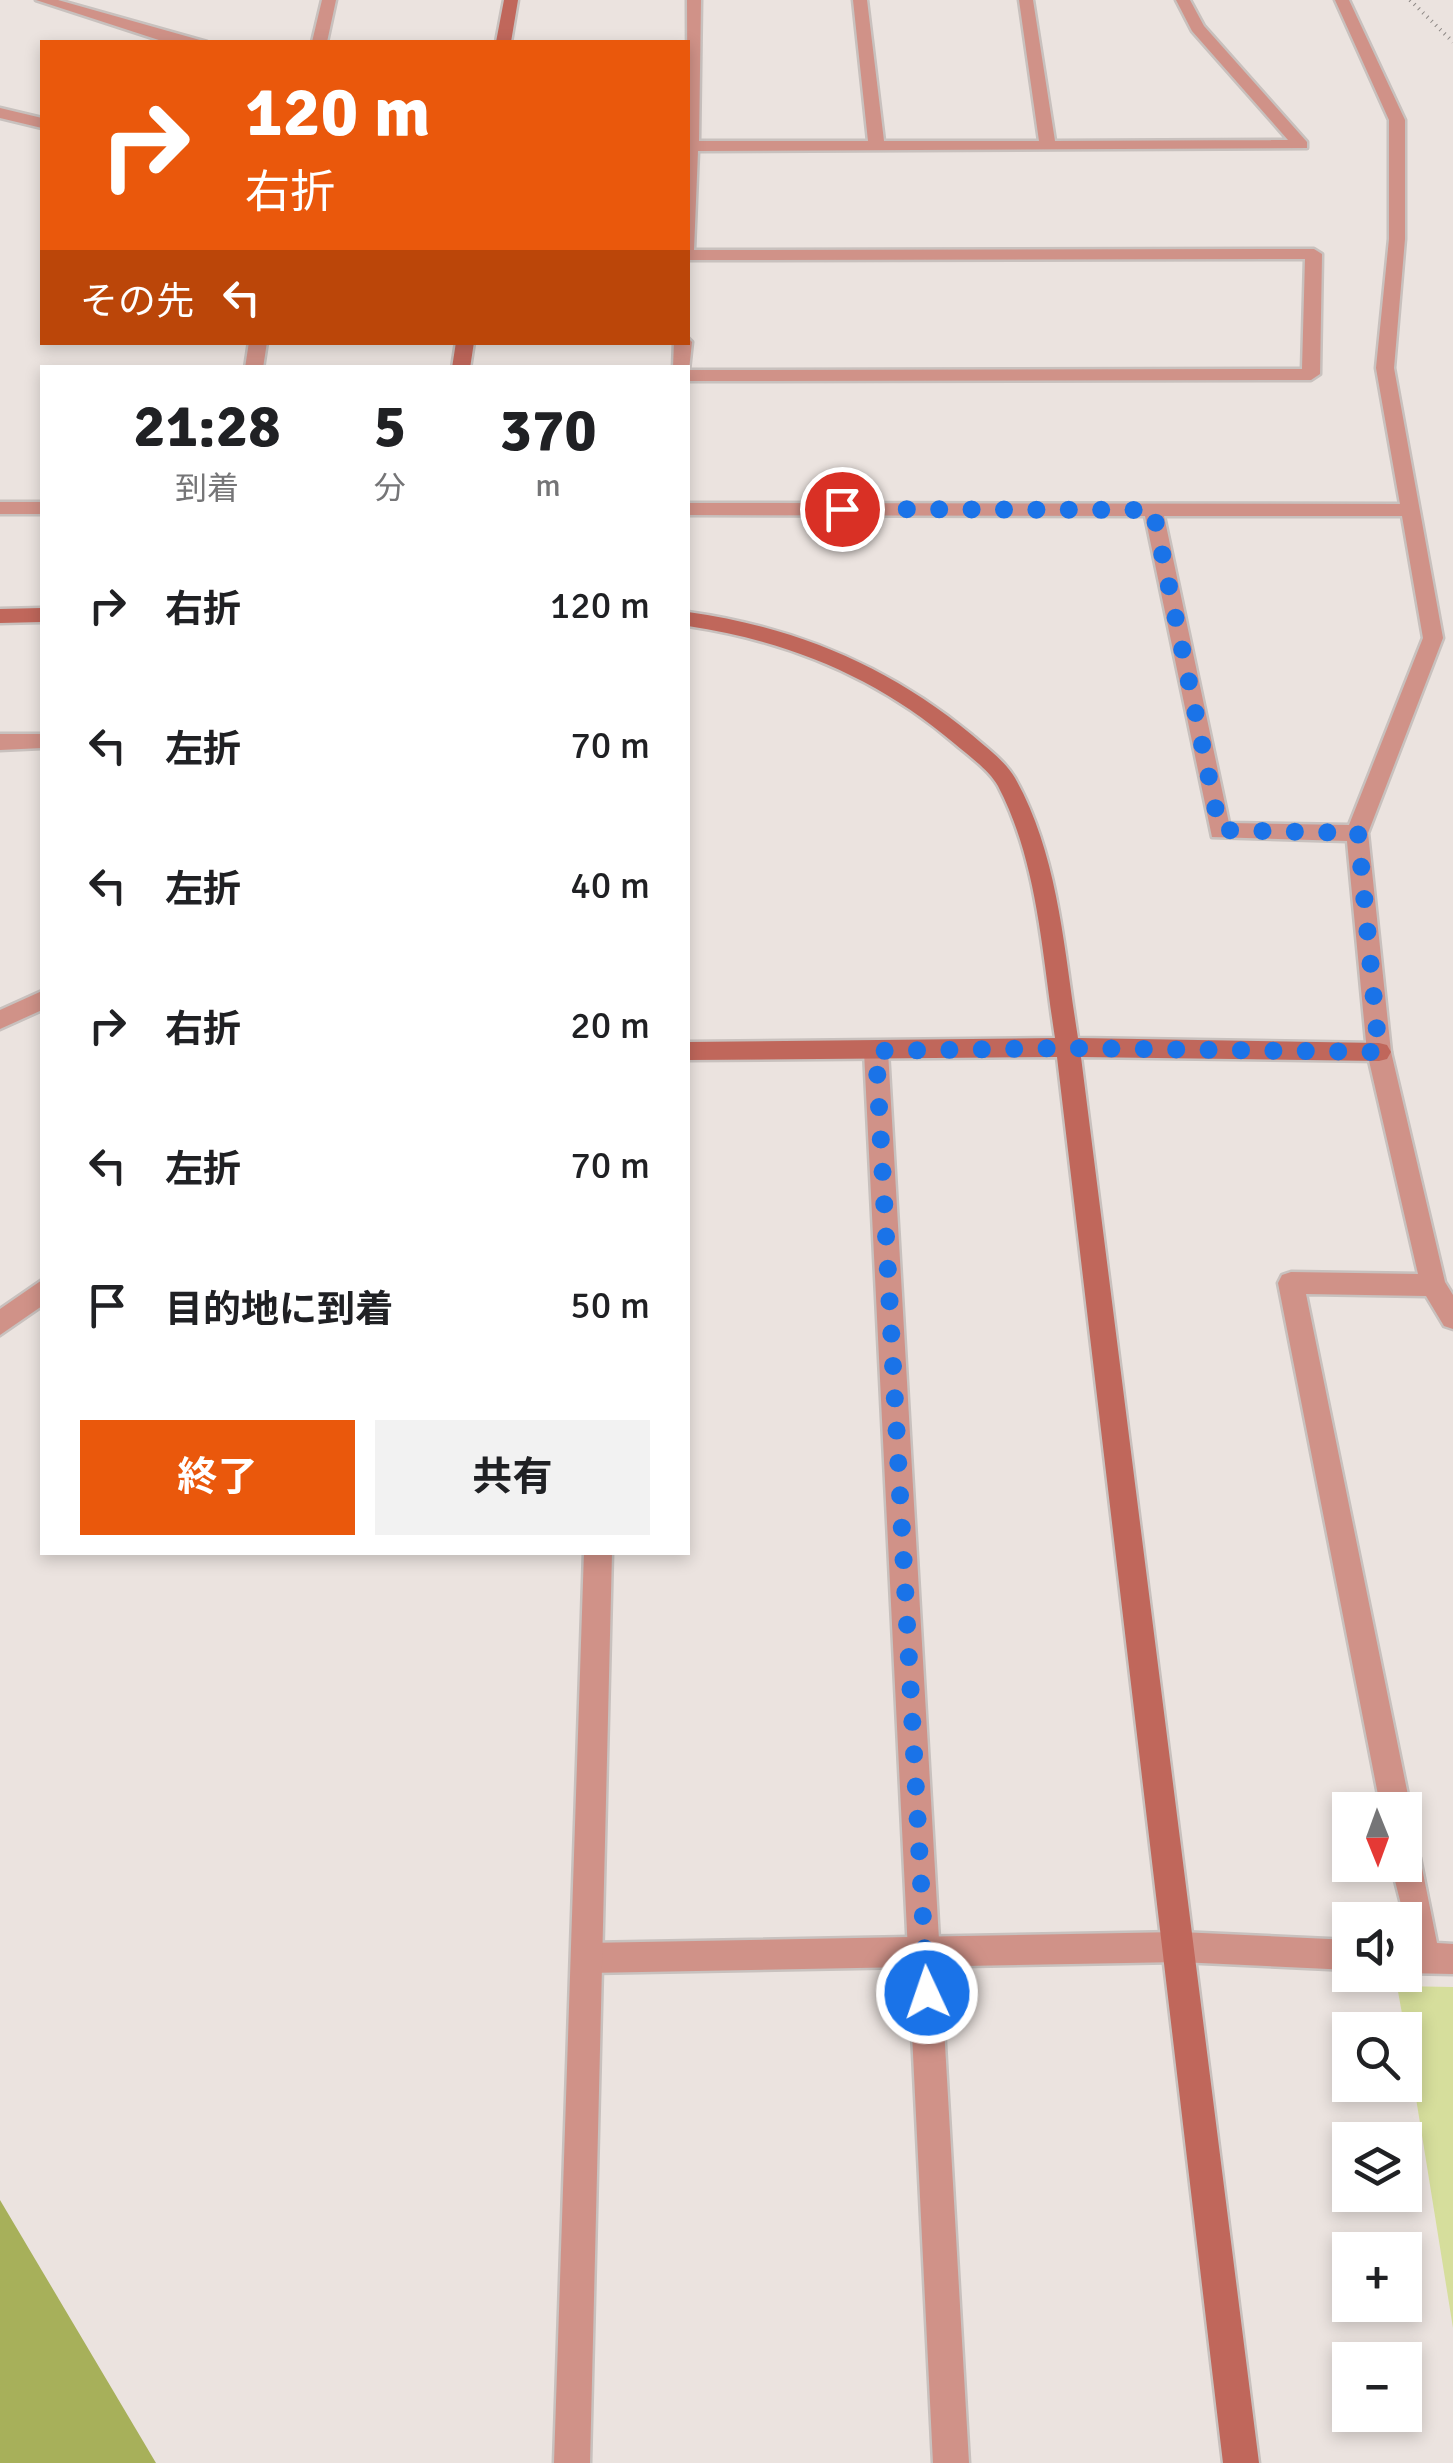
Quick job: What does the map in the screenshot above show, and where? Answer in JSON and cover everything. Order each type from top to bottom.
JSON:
[{"type":"street","points":[[43,0],[182,40]]},
{"type":"street","points":[[319,40],[329,0]]},
{"type":"street","points":[[504,40],[510,0]]},
{"type":"street","points":[[690,117],[694,0]]},
{"type":"street","points":[[860,0],[876,144]]},
{"type":"street","points":[[1026,0],[1048,145]]},
{"type":"street","points":[[690,146],[1301,144],[1196,28],[1183,0]]},
{"type":"street","points":[[1342,0],[1397,120],[1398,239],[1384,368],[1433,638],[1358,833],[1379,1052],[1433,1285],[1453,1318]]},
{"type":"street","points":[[0,113],[40,123]]},
{"type":"street","points":[[690,255],[1314,254],[1311,374],[690,376]]},
{"type":"street","points":[[0,508],[40,508]]},
{"type":"street","points":[[690,509],[1409,510]]},
{"type":"street","points":[[1153,510],[1220,830],[1358,833]]},
{"type":"street","points":[[0,616],[40,615]]},
{"type":"street","points":[[690,620],[729,623],[810,646],[886,683],[954,730],[1004,778],[1035,854],[1068,1048],[1241,2463]]},
{"type":"street","points":[[0,742],[40,741]]},
{"type":"street","points":[[0,1020],[40,1001]]},
{"type":"street","points":[[690,1052],[1068,1048],[1379,1052]]},
{"type":"street","points":[[876,1051],[951,2463]]},
{"type":"street","points":[[1392,1792],[1291,1284],[1433,1285]]},
{"type":"street","points":[[0,1324],[40,1293]]},
{"type":"street","points":[[572,2463],[598,1555]]},
{"type":"street","points":[[1411,1882],[1428,1958]]},
{"type":"street","points":[[587,1958],[1180,1947],[1332,1954]]},
{"type":"path","points":[[1410,0],[1453,42]]},
{"type":"green space","points":[[1422,1986],[1453,1987],[1453,2328],[1417,2102],[1422,2102],[1422,2012],[1402,2012],[1398,1992],[1422,1992]]},
{"type":"green space","points":[[0,2200],[156,2463],[0,2463]]},
{"type":"route","points":[[842,509],[1153,510],[1220,830],[1358,833],[1379,1052],[1068,1048],[876,1051],[927,1993]]}]
